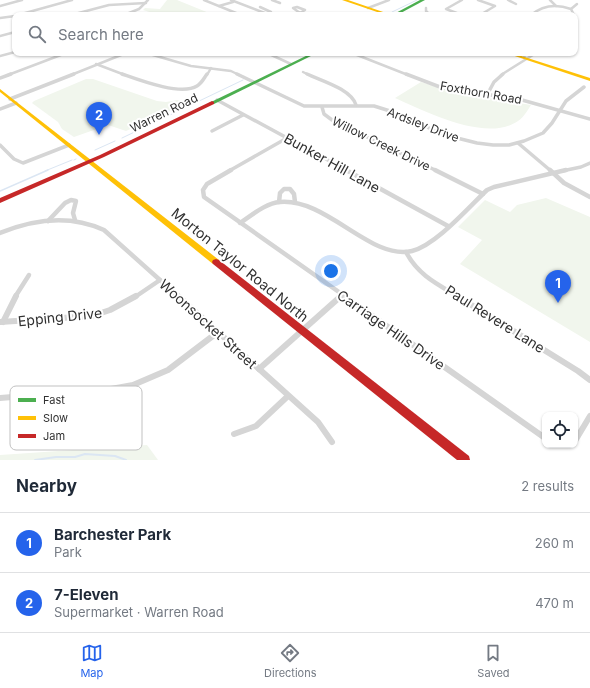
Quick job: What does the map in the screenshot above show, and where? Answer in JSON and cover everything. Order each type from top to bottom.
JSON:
[{"type":"street","points":[[0,6],[22,0]]},
{"type":"street","points":[[27,12],[72,0]]},
{"type":"street","points":[[204,0],[234,12]]},
{"type":"street","points":[[272,0],[280,3]]},
{"type":"street","points":[[344,0],[381,12]]},
{"type":"street","points":[[370,8],[389,0]]},
{"type":"street","points":[[400,12],[423,0]]},
{"type":"street","points":[[452,12],[446,9],[462,0]]},
{"type":"street","points":[[481,0],[495,6],[485,12]]},
{"type":"street","points":[[508,0],[516,4]]},
{"type":"street","points":[[550,0],[556,6]]},
{"type":"street","points":[[134,12],[139,10],[147,1]]},
{"type":"street","points":[[82,12],[108,5],[147,1]]},
{"type":"street","points":[[219,6],[234,1],[264,12]]},
{"type":"street","points":[[571,9],[577,4]]},
{"type":"street","points":[[536,12],[542,8],[556,6],[571,9]]},
{"type":"street","points":[[260,7],[271,12]]},
{"type":"street","points":[[426,8],[427,12]]},
{"type":"street","points":[[0,18],[12,16]]},
{"type":"street","points":[[0,36],[12,33]]},
{"type":"street","points":[[0,56],[12,53]]},
{"type":"street","points":[[0,78],[58,56]]},
{"type":"street","points":[[0,109],[13,101],[51,83],[118,56]]},
{"type":"street","name":"Willow Creek Drive","points":[[156,56],[185,65],[230,71],[299,104],[322,107],[324,114],[332,120],[483,194]]},
{"type":"street","points":[[274,56],[292,64]]},
{"type":"street","name":"Warren Road","points":[[0,201],[90,161],[309,56]]},
{"type":"street","name":"Foxthorn Road","points":[[360,56],[440,87],[522,100],[590,119]]},
{"type":"street","points":[[487,95],[493,82],[526,56],[590,80]]},
{"type":"street","points":[[96,64],[127,76],[164,86],[184,89],[199,85],[211,68]]},
{"type":"street","points":[[303,72],[348,94],[354,99],[356,105]]},
{"type":"street","name":"Ardsley Drive","points":[[322,107],[356,105],[381,108],[438,133],[461,140],[489,144],[518,142],[545,132],[553,123],[566,102],[584,87]]},
{"type":"street","name":"Morton Taylor Road North","points":[[0,90],[465,460]]},
{"type":"street","name":"Bunker Hill Lane","points":[[216,100],[448,226]]},
{"type":"street","points":[[212,131],[243,115]]},
{"type":"street","name":"Carriage Hills Drive","points":[[287,138],[207,184],[202,192],[205,198],[542,436]]},
{"type":"street","points":[[518,142],[551,173],[569,187],[590,197]]},
{"type":"street","points":[[0,145],[14,159],[23,162],[69,145]]},
{"type":"street","points":[[240,223],[266,206],[280,202],[295,202],[316,209],[377,246],[391,251],[406,252],[426,246],[483,194],[497,185],[581,167],[590,163]]},
{"type":"street","points":[[280,202],[280,193],[284,189],[290,190],[294,194],[295,202]]},
{"type":"street","points":[[48,220],[57,213],[64,203],[71,200],[76,201],[73,213],[75,220]]},
{"type":"street","name":"Woonsocket Street","points":[[0,233],[29,223],[48,220],[75,220],[92,224],[104,230],[318,422],[332,442]]},
{"type":"street","name":"Paul Revere Lane","points":[[406,252],[412,264],[423,275],[578,371],[590,380]]},
{"type":"street","points":[[2,322],[29,275]]},
{"type":"street","name":"Epping Drive","points":[[2,322],[102,314],[122,306],[160,280]]},
{"type":"street","points":[[259,369],[342,295]]},
{"type":"street","points":[[128,386],[168,370],[218,332]]},
{"type":"street","points":[[234,434],[256,426],[288,396]]},
{"type":"street","points":[[0,398],[10,397]]},
{"type":"street","points":[[578,436],[590,416]]},
{"type":"shaded area","points":[[167,0],[177,0],[207,12],[149,12],[143,10],[145,8],[160,9]]},
{"type":"shaded area","points":[[86,79],[93,79],[157,101],[166,102],[178,100],[181,103],[179,107],[126,131],[108,125],[74,137],[62,129],[58,122],[32,103]]},
{"type":"shaded area","points":[[421,82],[453,92],[531,105],[518,121],[505,127],[490,129],[473,127],[439,117],[395,98]]},
{"type":"shaded area","points":[[546,198],[590,217],[590,342],[460,264],[482,240],[458,227],[485,200],[510,212],[517,205]]},
{"type":"shaded area","points":[[142,445],[147,445],[158,460],[0,460],[0,455],[74,450],[142,450]]},
{"type":"waterway","points":[[392,12],[417,0]]},
{"type":"waterway","points":[[122,138],[243,80]]},
{"type":"waterway","points":[[95,150],[115,141]]},
{"type":"waterway","points":[[45,171],[72,160]]},
{"type":"waterway","points":[[0,191],[48,170]]},
{"type":"waterway","points":[[35,460],[56,457],[75,457],[85,454],[115,456],[126,460]]},
{"type":"traffic: fast","points":[[400,12],[423,0]]},
{"type":"traffic: fast","points":[[212,103],[309,56]]},
{"type":"traffic: slow","points":[[344,0],[381,12]]},
{"type":"traffic: slow","points":[[517,56],[590,80]]},
{"type":"traffic: slow","points":[[0,90],[216,262]]},
{"type":"traffic: jam","points":[[0,201],[102,156],[212,103]]},
{"type":"traffic: jam","points":[[216,262],[465,460]]},
{"type":"place","name":"7-Eleven","points":[[99,135]]},
{"type":"place","name":"Barchester Park","points":[[558,303]]}]
